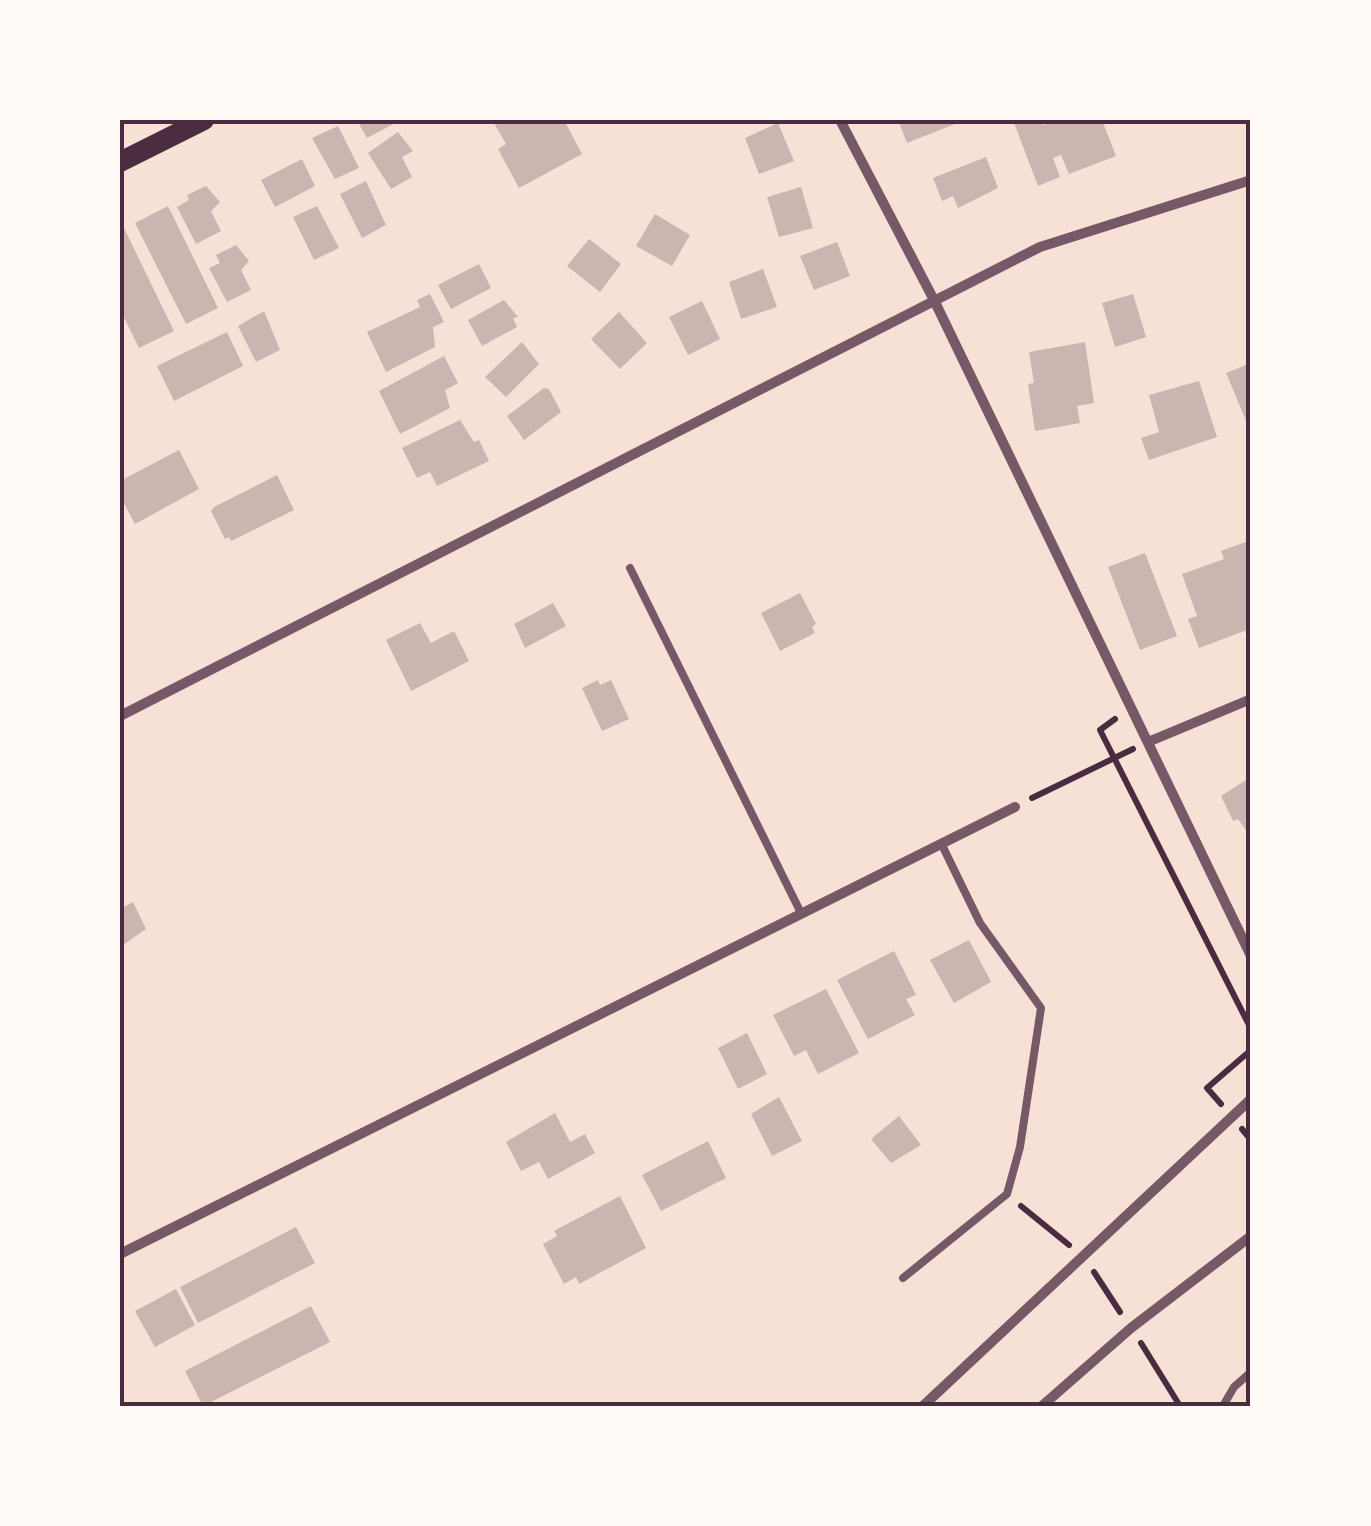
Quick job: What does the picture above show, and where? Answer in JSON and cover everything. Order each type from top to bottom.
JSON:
[{"type":"main road","points":[[120,162],[204,120]]},
{"type":"street","points":[[840,120],[934,300],[1251,956]]},
{"type":"street","points":[[120,716],[1040,247],[1251,180]]},
{"type":"street","points":[[1148,742],[1251,699]]},
{"type":"street","points":[[120,1254],[1015,806]]},
{"type":"street","points":[[923,1406],[1251,1099]]},
{"type":"street","points":[[1042,1406],[1131,1328],[1251,1236]]},
{"type":"lane","points":[[630,568],[801,914]]},
{"type":"lane","points":[[903,1278],[1006,1194],[1020,1147],[1041,1008],[980,924],[942,844]]},
{"type":"lane","points":[[1223,1406],[1234,1387],[1251,1372]]},
{"type":"path","points":[[1015,806],[1148,742]]},
{"type":"path","points":[[1006,1194],[1084,1256],[1180,1406]]},
{"type":"building","points":[[357,120],[401,120],[367,138]]},
{"type":"building","points":[[564,120],[582,154],[519,188],[498,149],[506,144],[494,123]]},
{"type":"building","points":[[898,120],[965,120],[907,143]]},
{"type":"building","points":[[1013,120],[1041,120],[1044,126],[1047,120],[1102,120],[1116,156],[1069,174],[1061,155],[1053,158],[1060,177],[1038,186]]},
{"type":"building","points":[[778,123],[794,161],[759,174],[745,138]]},
{"type":"building","points":[[338,126],[359,168],[335,179],[312,138]]},
{"type":"building","points":[[398,132],[413,151],[402,157],[412,177],[391,189],[368,153]]},
{"type":"building","points":[[986,157],[998,188],[958,208],[953,196],[942,201],[933,178]]},
{"type":"building","points":[[302,159],[315,186],[275,207],[261,180]]},
{"type":"building","points":[[366,181],[386,225],[362,238],[340,194]]},
{"type":"building","points":[[206,186],[220,202],[211,211],[221,231],[196,244],[177,207],[189,200],[187,195]]},
{"type":"building","points":[[801,187],[813,228],[779,237],[767,197]]},
{"type":"building","points":[[168,206],[218,308],[186,324],[135,223]]},
{"type":"building","points":[[317,206],[339,248],[314,260],[293,217]]},
{"type":"building","points":[[655,214],[690,235],[672,266],[636,246]]},
{"type":"building","points":[[124,228],[174,331],[139,348],[120,309],[120,230]]},
{"type":"building","points":[[589,239],[621,264],[600,292],[567,266]]},
{"type":"building","points":[[837,242],[850,276],[814,290],[800,256]]},
{"type":"building","points":[[236,245],[249,261],[241,270],[251,290],[227,302],[209,268],[220,263],[216,255]]},
{"type":"building","points":[[479,264],[491,288],[451,309],[438,285]]},
{"type":"building","points":[[763,269],[777,307],[741,319],[729,282]]},
{"type":"building","points":[[430,294],[444,322],[433,327],[435,347],[386,372],[367,332],[420,307],[417,300]]},
{"type":"building","points":[[1133,294],[1146,337],[1115,347],[1102,303]]},
{"type":"building","points":[[504,300],[518,317],[513,318],[517,327],[482,346],[468,320]]},
{"type":"building","points":[[702,301],[720,339],[688,355],[669,317]]},
{"type":"building","points":[[264,311],[280,350],[256,362],[238,326]]},
{"type":"building","points":[[619,312],[647,343],[620,369],[591,339]]},
{"type":"building","points":[[227,332],[243,366],[174,401],[157,366]]},
{"type":"building","points":[[522,342],[539,364],[506,397],[485,377]]},
{"type":"building","points":[[1085,342],[1094,403],[1077,406],[1080,423],[1035,431],[1028,384],[1034,383],[1029,352]]},
{"type":"building","points":[[444,356],[458,383],[445,390],[450,408],[400,434],[379,391]]},
{"type":"building","points":[[1251,363],[1251,422],[1247,423],[1226,373]]},
{"type":"building","points":[[1199,381],[1217,437],[1149,460],[1141,438],[1159,432],[1149,395]]},
{"type":"building","points":[[544,388],[549,389],[561,412],[524,440],[507,416]]},
{"type":"building","points":[[460,420],[474,442],[479,440],[489,461],[437,486],[430,472],[417,478],[402,448]]},
{"type":"building","points":[[179,450],[199,489],[135,524],[120,496],[120,481]]},
{"type":"building","points":[[277,475],[294,510],[231,541],[229,537],[225,539],[211,511],[214,507]]},
{"type":"building","points":[[1251,540],[1251,639],[1247,630],[1199,648],[1188,619],[1197,616],[1182,574],[1224,559],[1221,551]]},
{"type":"building","points":[[1145,553],[1177,636],[1140,650],[1108,567]]},
{"type":"building","points":[[800,593],[816,624],[812,627],[815,633],[780,651],[761,613]]},
{"type":"building","points":[[553,603],[566,626],[525,648],[514,624]]},
{"type":"building","points":[[420,623],[431,643],[454,631],[469,661],[411,691],[386,640]]},
{"type":"building","points":[[598,680],[600,685],[611,680],[629,719],[602,731],[582,688]]},
{"type":"building","points":[[1249,778],[1251,837],[1238,819],[1233,821],[1221,796]]},
{"type":"building","points":[[133,902],[146,929],[120,947],[120,909]]},
{"type":"building","points":[[969,940],[991,982],[954,1003],[930,960]]},
{"type":"building","points":[[894,951],[916,995],[906,999],[915,1015],[868,1039],[837,980]]},
{"type":"building","points":[[826,989],[859,1053],[818,1074],[806,1050],[794,1056],[773,1015]]},
{"type":"building","points":[[747,1033],[767,1074],[738,1089],[718,1048]]},
{"type":"building","points":[[779,1097],[802,1141],[772,1156],[751,1114]]},
{"type":"building","points":[[555,1113],[570,1142],[585,1134],[595,1153],[548,1179],[539,1162],[521,1171],[506,1142]]},
{"type":"building","points":[[899,1116],[921,1145],[891,1163],[871,1139]]},
{"type":"building","points":[[708,1141],[726,1178],[661,1211],[642,1175]]},
{"type":"building","points":[[620,1196],[646,1248],[579,1284],[576,1277],[564,1284],[543,1244],[557,1236],[554,1231]]},
{"type":"building","points":[[296,1227],[315,1263],[198,1323],[180,1287]]},
{"type":"building","points":[[176,1289],[195,1325],[155,1347],[135,1311]]},
{"type":"building","points":[[311,1306],[330,1342],[203,1406],[185,1371]]}]
